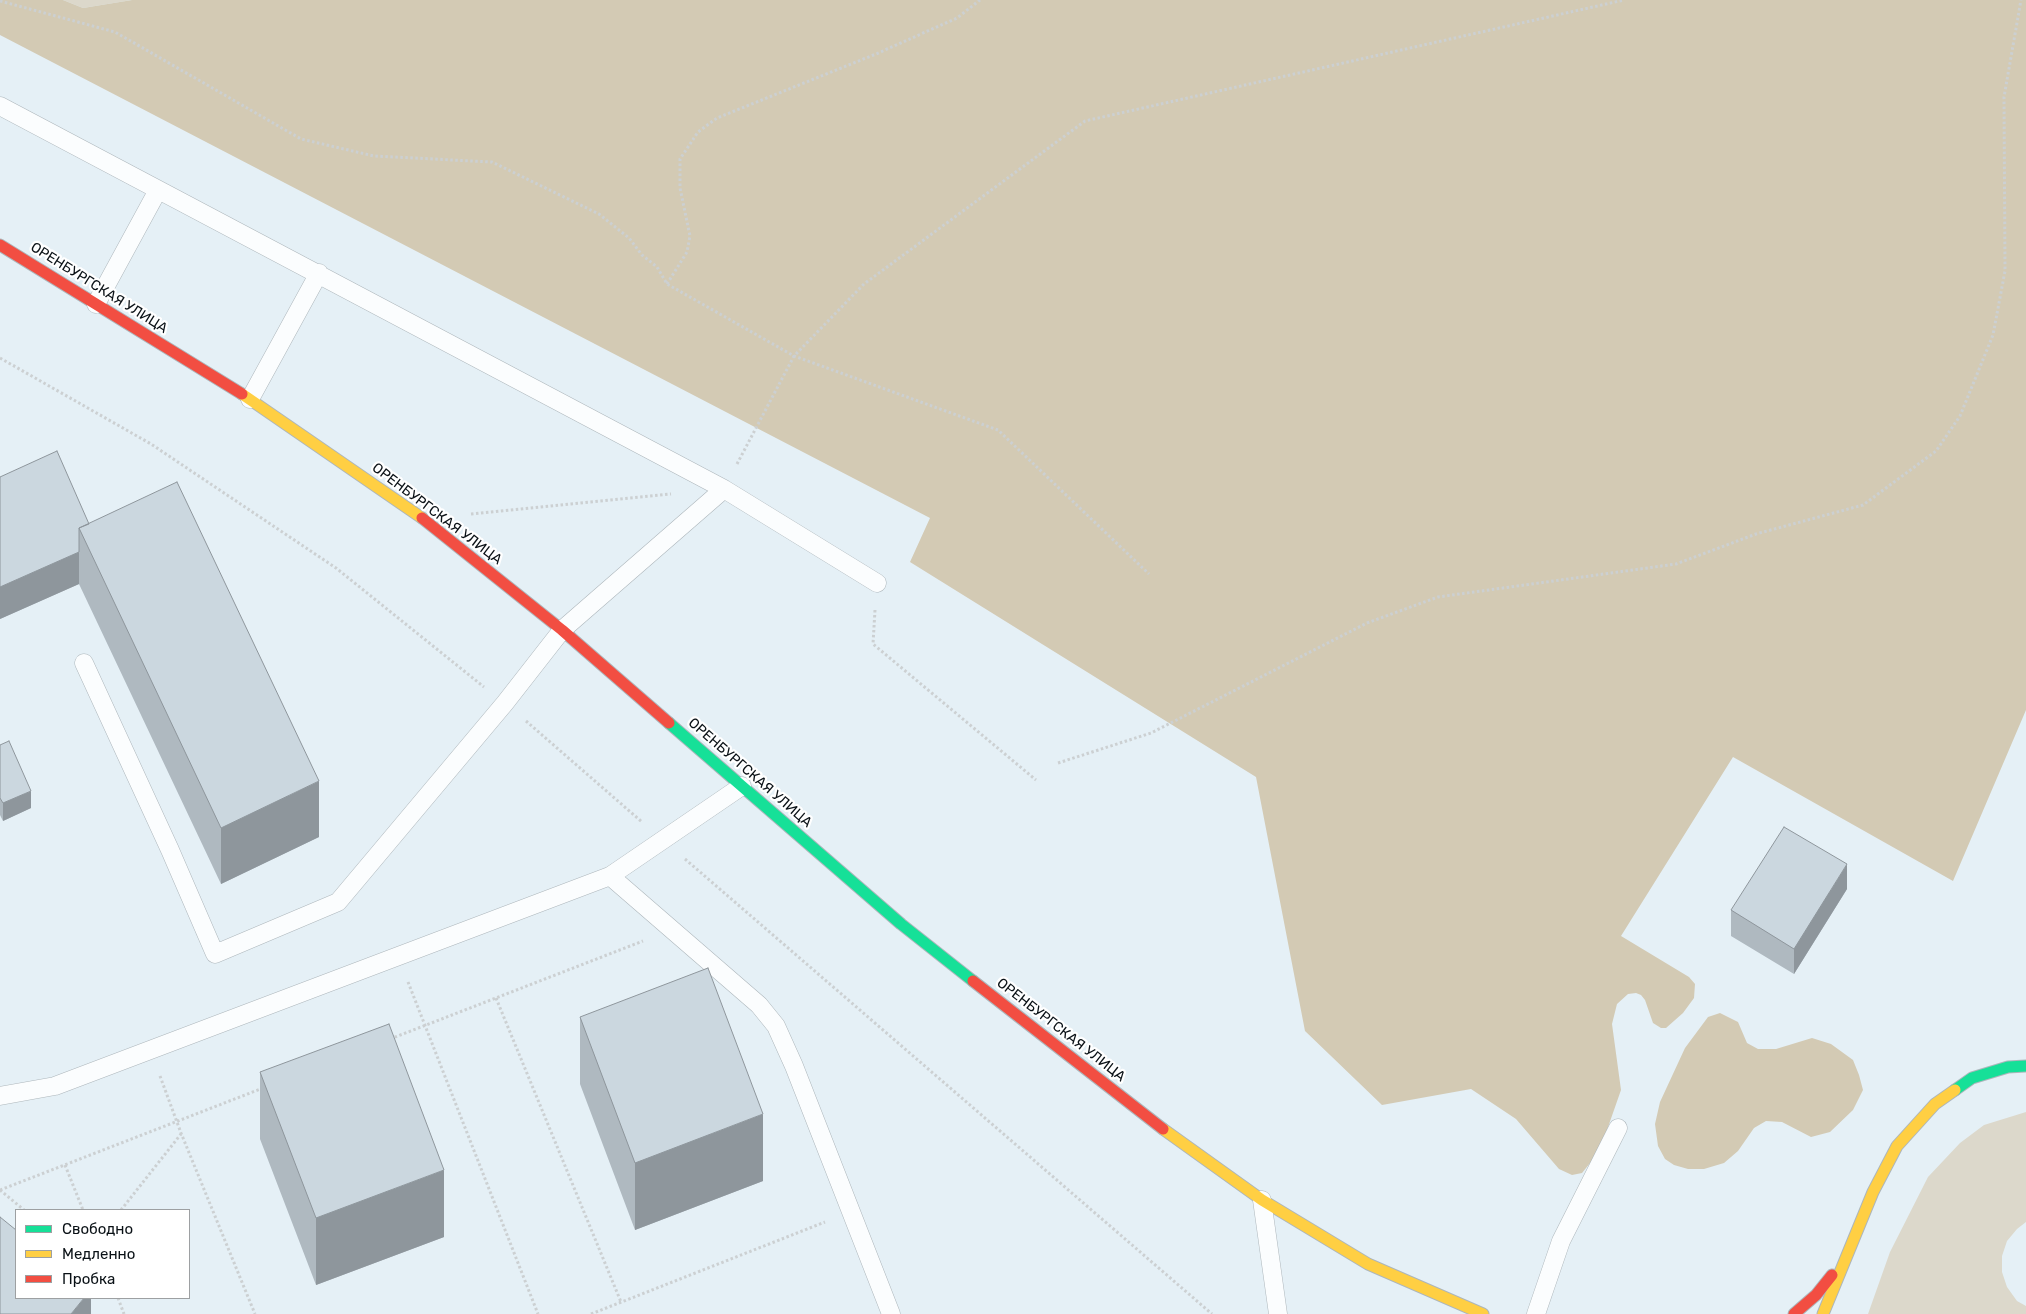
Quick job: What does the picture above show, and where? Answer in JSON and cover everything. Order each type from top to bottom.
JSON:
[{"type":"street","name":"ОРЕНБУРГСКАЯ УЛИЦА","points":[[0,244],[250,399],[424,519],[562,630],[901,924],[1138,1111],[1262,1200],[1368,1264],[1483,1314]]},
{"type":"street","points":[[2008,1066],[2020,1055]]},
{"type":"street","points":[[1823,1314],[1873,1192],[1897,1146],[1935,1104],[1972,1078],[2008,1066],[2026,1066]]},
{"type":"street","points":[[1794,1314],[1816,1295],[1846,1256]]},
{"type":"lane","points":[[0,106],[319,273],[724,489],[877,584]]},
{"type":"lane","points":[[96,304],[158,190]]},
{"type":"lane","points":[[250,399],[319,273]]},
{"type":"lane","points":[[84,663],[170,850],[215,954],[338,902],[504,703],[562,630],[724,489]]},
{"type":"lane","points":[[0,1096],[55,1086],[610,876],[742,786]]},
{"type":"lane","points":[[610,876],[759,1006],[776,1026],[794,1066],[891,1314]]},
{"type":"lane","points":[[1536,1314],[1561,1240],[1618,1128]]},
{"type":"lane","points":[[1262,1200],[1278,1314]]},
{"type":"path","points":[[667,284],[687,252],[690,236],[680,188],[680,159],[698,132],[717,118],[876,54],[957,18],[980,0]]},
{"type":"path","points":[[724,489],[794,356],[864,284],[1085,121],[1624,0]]},
{"type":"path","points":[[1058,763],[1151,733],[1367,623],[1438,598],[1676,564],[1756,534],[1863,505],[1936,451],[1960,416],[1993,335],[2005,271],[2004,97],[2021,0]]},
{"type":"path","points":[[0,1],[115,32],[301,139],[374,156],[492,162],[599,214],[629,238],[642,255],[657,267],[667,284],[794,356],[998,430],[1149,574]]},
{"type":"path","points":[[0,358],[151,444],[336,568],[504,703],[1212,1314]]},
{"type":"path","points":[[424,519],[676,494]]},
{"type":"path","points":[[877,584],[873,644],[1036,780]]},
{"type":"path","points":[[388,1040],[672,930]]},
{"type":"path","points":[[398,957],[538,1314]]},
{"type":"path","points":[[496,998],[622,1302]]},
{"type":"path","points":[[150,1050],[181,1133],[255,1314]]},
{"type":"path","points":[[23,1209],[0,1189],[269,1086]]},
{"type":"path","points":[[122,1209],[181,1133]]},
{"type":"path","points":[[65,1165],[83,1209]]},
{"type":"path","points":[[591,1314],[851,1212]]},
{"type":"path","points":[[118,1299],[124,1314]]},
{"type":"shaded area","points":[[0,0],[63,0],[83,8],[132,0],[2026,0],[2026,710],[1953,881],[1733,757],[1621,936],[1689,977],[1695,984],[1694,998],[1683,1013],[1666,1028],[1661,1028],[1653,1023],[1645,1000],[1641,995],[1636,993],[1628,994],[1617,1004],[1612,1024],[1621,1090],[1607,1130],[1594,1158],[1582,1173],[1572,1175],[1559,1169],[1516,1119],[1471,1089],[1382,1105],[1305,1031],[1256,777],[910,562],[930,518],[0,35]]},
{"type":"shaded area","points":[[63,0],[132,0],[83,8]]},
{"type":"shaded area","points":[[1720,1013],[1738,1022],[1747,1043],[1758,1049],[1776,1049],[1812,1038],[1831,1044],[1853,1060],[1863,1090],[1853,1110],[1830,1132],[1811,1137],[1782,1122],[1766,1121],[1754,1128],[1738,1151],[1724,1163],[1704,1169],[1688,1169],[1674,1165],[1665,1159],[1658,1146],[1655,1124],[1660,1102],[1685,1048],[1708,1017]]},
{"type":"shaded area","points":[[2026,1112],[2026,1222],[2007,1241],[2002,1256],[2002,1272],[2007,1287],[2017,1301],[2026,1306],[2026,1314],[1868,1314],[1890,1252],[1928,1177],[1960,1143],[1984,1125]]},
{"type":"building","points":[[57,451],[89,524],[79,528],[79,552],[0,587],[0,477]]},
{"type":"building","points":[[177,482],[319,781],[221,828],[79,528]]},
{"type":"building","points":[[9,741],[31,791],[3,803],[0,798],[0,745]]},
{"type":"building","points":[[1784,827],[1847,864],[1794,949],[1731,910]]},
{"type":"building","points":[[708,968],[763,1114],[635,1163],[580,1017]]},
{"type":"building","points":[[389,1024],[444,1170],[316,1218],[260,1072]]},
{"type":"building","points":[[0,1217],[15,1229],[15,1299],[83,1299],[71,1314],[0,1314]]},
{"type":"traffic: fast","points":[[669,723],[901,924],[973,981]]},
{"type":"traffic: fast","points":[[1955,1090],[1972,1078],[2008,1067],[2026,1066]]},
{"type":"traffic: slow","points":[[242,394],[422,518]]},
{"type":"traffic: slow","points":[[1823,1314],[1873,1192],[1897,1146],[1935,1104],[1955,1090]]},
{"type":"traffic: slow","points":[[1163,1129],[1262,1200],[1368,1264],[1483,1314]]},
{"type":"traffic: jam","points":[[0,245],[242,394]]},
{"type":"traffic: jam","points":[[422,518],[562,630],[669,723]]},
{"type":"traffic: jam","points":[[973,981],[1163,1129]]},
{"type":"traffic: jam","points":[[1794,1314],[1816,1295],[1832,1275]]}]
